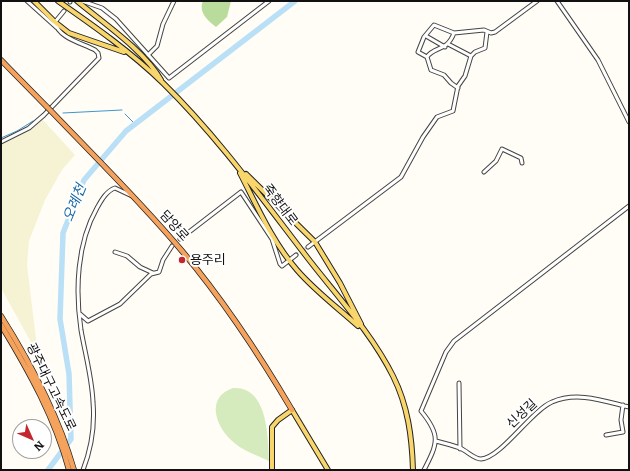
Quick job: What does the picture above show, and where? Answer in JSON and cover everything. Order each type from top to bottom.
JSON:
[{"type":"highway","name":"담양로","points":[[1,60],[121,184],[182,251],[232,314],[263,361],[292,410]]},
{"type":"highway","name":"광주대구고속도로","points":[[1,316],[39,387],[65,441],[74,470]]},
{"type":"highway","name":"광주대구고속도로","points":[[1,325],[39,387],[53,422],[69,470]]},
{"type":"main road","points":[[34,1],[55,22],[70,33],[128,53]]},
{"type":"main road","name":"죽향대로","points":[[58,1],[128,53],[163,83],[190,111],[236,164],[366,333],[385,362],[400,392],[411,434],[413,470]]},
{"type":"main road","points":[[77,1],[144,58],[158,74],[163,83]]},
{"type":"main road","points":[[236,164],[315,242],[340,283],[366,333]]},
{"type":"main road","points":[[236,164],[253,199],[289,260],[298,271],[366,333]]},
{"type":"main road","points":[[272,470],[272,427],[278,420],[292,410]]},
{"type":"main road","name":"담양로","points":[[292,410],[328,470]]},
{"type":"street","points":[[1,142],[22,132],[34,124],[99,58],[98,53],[95,50],[66,36],[27,1]]},
{"type":"street","points":[[82,1],[102,8],[116,19],[169,78],[269,1]]},
{"type":"street","points":[[148,55],[157,46],[163,24],[174,1]]},
{"type":"street","points":[[458,88],[444,75],[431,70],[427,57],[418,52],[434,24],[454,32],[463,30],[484,30],[487,32],[495,32],[537,1]]},
{"type":"street","points":[[557,1],[598,60],[629,122]]},
{"type":"street","points":[[57,28],[55,22],[64,10]]},
{"type":"street","points":[[427,57],[430,53],[445,47],[454,32]]},
{"type":"street","points":[[308,247],[320,236],[401,177],[423,137],[438,117],[453,111],[458,88],[465,76],[471,56],[475,52],[485,48],[487,32]]},
{"type":"street","points":[[426,36],[445,47]]},
{"type":"street","points":[[448,44],[471,56]]},
{"type":"street","points":[[484,172],[496,161],[502,149],[521,158],[522,162]]},
{"type":"street","points":[[83,470],[92,440],[94,401],[80,314],[79,267],[91,221],[101,201],[112,189],[115,188],[132,196]]},
{"type":"street","points":[[180,239],[241,192],[272,239],[280,264],[282,266],[296,255]]},
{"type":"street","points":[[424,470],[436,441],[432,424],[421,411],[446,352],[454,341],[629,206]]},
{"type":"street","points":[[80,314],[88,321],[120,304],[138,285],[153,273],[159,272],[163,260],[172,246]]},
{"type":"street","points":[[115,252],[127,256],[140,267],[153,273]]},
{"type":"street","points":[[459,383],[460,449]]},
{"type":"street","name":"신성길","points":[[436,441],[460,449],[476,458],[484,458],[489,456],[508,441],[547,404],[557,400],[594,397],[629,407]]},
{"type":"street","points":[[606,435],[622,432],[621,420],[623,405]]},
{"type":"shaded area","points":[[43,120],[75,155],[62,170],[45,200],[29,241],[27,265],[38,355],[1,288],[1,145],[31,130]]},
{"type":"green space","points":[[203,1],[231,1],[227,17],[216,27],[207,19],[203,12]]},
{"type":"green space","points":[[233,388],[245,390],[253,395],[260,404],[264,415],[268,439],[269,461],[239,447],[225,434],[217,419],[216,404],[219,398],[225,392]]},
{"type":"waterway","name":"오례천","points":[[48,470],[71,439],[69,374],[60,319],[63,233],[84,180],[126,131],[295,1]]},
{"type":"waterway","points":[[63,113],[122,110]]},
{"type":"waterway","points":[[125,114],[135,124]]},
{"type":"waterway","points":[[1,138],[17,131],[33,121]]},
{"type":"tunnel","points":[[296,255],[308,247]]},
{"type":"place","name":"용주리","points":[[182,260]]}]
